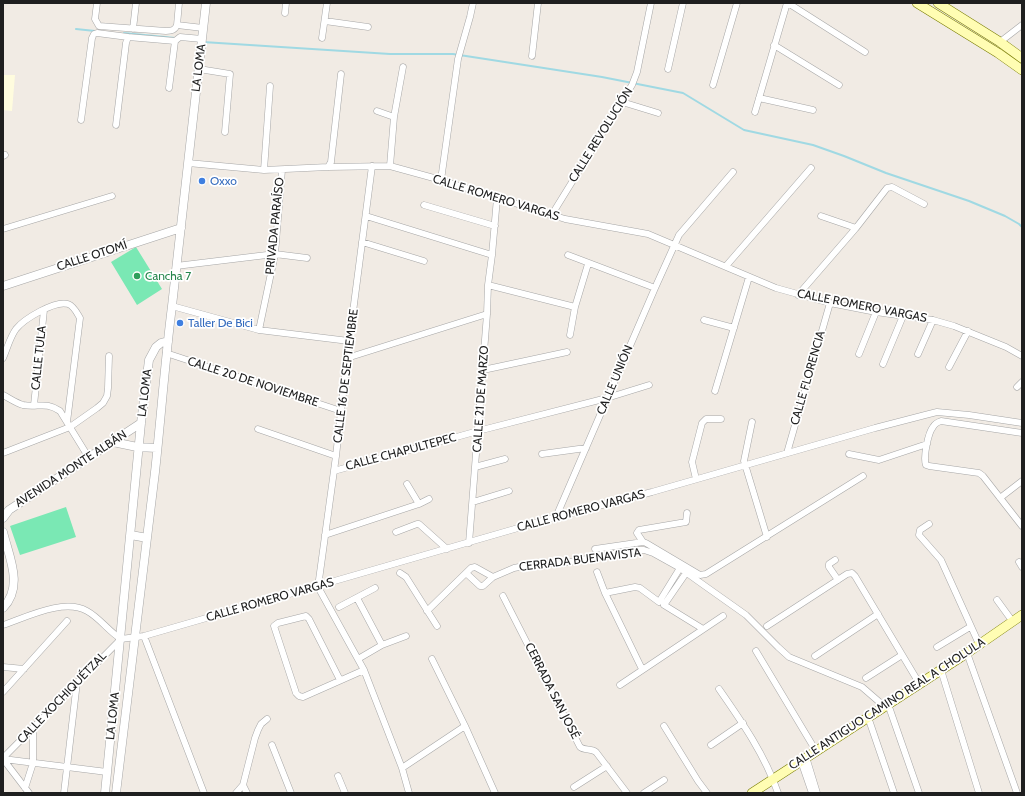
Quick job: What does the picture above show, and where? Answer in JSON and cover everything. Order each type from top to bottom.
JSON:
[{"type":"main road","points":[[917,3],[998,53],[1022,70]]},
{"type":"main road","points":[[938,3],[1000,42],[1022,58]]},
{"type":"main road","name":"CALLE ANTIGUO CAMINO REAL A CHOLULA","points":[[752,793],[967,653],[1022,615]]},
{"type":"street","points":[[97,3],[95,19],[99,26],[166,31],[173,31],[177,25],[179,3]]},
{"type":"street","points":[[133,29],[136,3]]},
{"type":"street","name":"LA LOMA","points":[[105,793],[141,423],[149,360],[156,347],[161,343],[168,341],[206,3]]},
{"type":"street","points":[[285,13],[286,3]]},
{"type":"street","points":[[322,38],[327,3]]},
{"type":"street","points":[[441,180],[458,59],[473,3]]},
{"type":"street","points":[[532,56],[538,3]]},
{"type":"street","name":"CALLE REVOLUCIÓN","points":[[551,216],[632,85],[637,72],[651,3]]},
{"type":"street","points":[[668,69],[683,3]]},
{"type":"street","points":[[713,85],[737,3]]},
{"type":"street","points":[[755,112],[787,3],[865,52]]},
{"type":"street","points":[[325,21],[368,27]]},
{"type":"street","points":[[177,25],[203,28]]},
{"type":"street","points":[[1000,42],[1022,25]]},
{"type":"street","points":[[81,120],[92,38],[94,34],[97,33],[175,41],[180,37],[202,39]]},
{"type":"street","points":[[116,125],[128,37]]},
{"type":"street","points":[[169,88],[175,41]]},
{"type":"street","points":[[774,45],[839,85]]},
{"type":"street","points":[[390,166],[394,117],[402,67]]},
{"type":"street","points":[[199,69],[230,74],[225,132]]},
{"type":"street","points":[[328,167],[331,162],[341,74]]},
{"type":"street","points":[[264,170],[270,86]]},
{"type":"street","points":[[759,98],[813,110]]},
{"type":"street","points":[[622,102],[658,113]]},
{"type":"street","points":[[377,111],[394,117]]},
{"type":"street","name":"CALLE ROMERO VARGAS","points":[[188,163],[264,170],[390,166],[441,180],[551,216],[648,234],[675,244],[776,288],[798,295],[876,312],[933,320],[968,331],[1006,347],[1022,356]]},
{"type":"street","name":"CALLE 16 DE SEPTIEMBRE","points":[[318,587],[372,166]]},
{"type":"street","points":[[726,266],[811,168]]},
{"type":"street","name":"PRIVADA PARAÍSO","points":[[259,330],[275,254],[282,170]]},
{"type":"street","name":"CALLE UNIÓN","points":[[556,517],[655,288],[682,230],[733,172]]},
{"type":"street","points":[[798,295],[856,228],[887,188],[892,187],[924,204]]},
{"type":"street","points":[[3,229],[112,196]]},
{"type":"street","name":"CALLE 21 DE MARZO","points":[[469,543],[476,467],[488,285],[497,198]]},
{"type":"street","points":[[424,205],[495,226]]},
{"type":"street","points":[[366,216],[492,255]]},
{"type":"street","points":[[821,216],[856,228]]},
{"type":"street","name":"CALLE OTOMÍ","points":[[3,286],[181,228]]},
{"type":"street","points":[[362,242],[424,261]]},
{"type":"street","points":[[176,266],[275,254],[307,258]]},
{"type":"street","points":[[568,255],[588,264],[655,288]]},
{"type":"street","points":[[570,335],[575,308],[588,264]]},
{"type":"street","points":[[715,391],[749,277]]},
{"type":"street","points":[[488,285],[575,308]]},
{"type":"street","name":"CALLE FLORENCIA","points":[[787,452],[830,302]]},
{"type":"street","points":[[3,358],[15,330],[23,321],[56,304],[68,304],[75,309],[80,318],[69,425]]},
{"type":"street","points":[[172,306],[259,330],[349,341]]},
{"type":"street","name":"CALLE TULA","points":[[34,405],[44,310]]},
{"type":"street","points":[[859,354],[876,312]]},
{"type":"street","points":[[347,358],[487,314]]},
{"type":"street","points":[[883,364],[903,316]]},
{"type":"street","points":[[704,320],[734,328]]},
{"type":"street","points":[[918,354],[933,320]]},
{"type":"street","points":[[949,367],[968,331]]},
{"type":"street","points":[[116,793],[147,538],[168,341]]},
{"type":"street","points":[[482,370],[567,352]]},
{"type":"street","name":"CALLE 20 DE NOVIEMBRE","points":[[166,353],[341,411]]},
{"type":"street","points":[[3,453],[69,425],[103,403],[107,396],[109,356]]},
{"type":"street","name":"CALLE CHAPULTEPEC","points":[[334,471],[478,431],[607,398],[649,385]]},
{"type":"street","points":[[3,395],[23,405],[45,404],[53,406],[60,411],[88,458]]},
{"type":"street","name":"CALLE ROMERO VARGAS","points":[[120,639],[144,636],[318,587],[556,517],[696,479],[787,452],[933,413],[969,415],[1022,423]]},
{"type":"street","points":[[696,479],[692,462],[702,423],[706,419],[721,419]]},
{"type":"street","points":[[1022,433],[941,421],[934,425],[927,444],[925,461],[926,465],[979,473],[983,476],[1022,526]]},
{"type":"street","points":[[752,422],[744,456],[745,465],[767,536]]},
{"type":"street","name":"AVENIDA MONTE ALBÁN","points":[[3,518],[9,510],[141,423]]},
{"type":"street","points":[[258,430],[336,456]]},
{"type":"street","points":[[113,442],[139,447],[157,448]]},
{"type":"street","points":[[849,454],[879,460],[927,444]]},
{"type":"street","points":[[542,454],[586,448]]},
{"type":"street","points":[[476,467],[505,459]]},
{"type":"street","points":[[698,581],[703,575],[863,476]]},
{"type":"street","points":[[1000,498],[1022,481]]},
{"type":"street","points":[[407,484],[419,504]]},
{"type":"street","points":[[473,502],[509,491]]},
{"type":"street","points":[[325,535],[430,499]]},
{"type":"street","points":[[687,513],[686,522],[639,530],[637,533],[643,542],[700,575],[703,575]]},
{"type":"street","points":[[396,532],[419,524],[446,549]]},
{"type":"street","points":[[929,524],[918,533],[941,560],[979,644]]},
{"type":"street","points":[[3,532],[15,580],[11,596],[3,608]]},
{"type":"street","points":[[131,535],[147,538]]},
{"type":"street","points":[[595,549],[643,542]]},
{"type":"street","name":"CERRADA BUENAVISTA","points":[[466,573],[481,586],[483,586],[493,577],[514,568],[529,565],[570,562],[635,550],[644,550],[680,568],[746,615],[789,657],[862,687],[886,705]]},
{"type":"street","points":[[835,560],[828,567],[838,580]]},
{"type":"street","points":[[427,611],[473,567],[493,577]]},
{"type":"street","points":[[605,593],[635,587],[640,588],[659,602],[680,568]]},
{"type":"street","points":[[597,572],[605,593],[642,669]]},
{"type":"street","points":[[686,572],[664,605],[703,629]]},
{"type":"street","points":[[400,573],[406,577],[437,626]]},
{"type":"street","points":[[767,626],[847,574],[852,573],[919,683]]},
{"type":"street","points":[[318,587],[364,670],[402,768],[408,793]]},
{"type":"street","points":[[339,607],[375,588]]},
{"type":"street","name":"CERRADA SAN JOSÉ","points":[[503,596],[580,747],[582,749],[594,750],[626,793]]},
{"type":"street","points":[[357,598],[382,645]]},
{"type":"street","points":[[998,600],[1013,622]]},
{"type":"street","points":[[3,625],[56,607],[70,605],[86,610],[120,639]]},
{"type":"street","points":[[815,656],[878,614]]},
{"type":"street","points":[[340,680],[309,619],[306,616],[278,623],[274,626],[296,693],[299,696],[303,696],[364,670]]},
{"type":"street","points":[[620,685],[723,616]]},
{"type":"street","points":[[3,692],[67,621]]},
{"type":"street","points":[[937,647],[970,627]]},
{"type":"street","points":[[144,636],[204,793]]},
{"type":"street","points":[[358,659],[382,645],[406,636]]},
{"type":"street","name":"CALLE XOCHIQUÉTZAL","points":[[3,759],[120,639]]},
{"type":"street","points":[[756,651],[816,751]]},
{"type":"street","points":[[967,653],[1016,791],[1022,787]]},
{"type":"street","points":[[866,678],[902,655]]},
{"type":"street","points":[[432,659],[465,726],[495,793]]},
{"type":"street","points":[[3,667],[24,669]]},
{"type":"street","points":[[941,670],[979,793]]},
{"type":"street","points":[[64,793],[77,682]]},
{"type":"street","points":[[719,689],[743,723],[763,757],[778,793]]},
{"type":"street","points":[[886,705],[919,793]]},
{"type":"street","points":[[868,717],[894,793]]},
{"type":"street","points":[[236,793],[243,785],[255,738],[261,724],[267,719]]},
{"type":"street","points":[[711,745],[743,723]]},
{"type":"street","points":[[402,768],[465,726]]},
{"type":"street","points":[[664,726],[707,793]]},
{"type":"street","points":[[27,791],[33,762],[33,727]]},
{"type":"street","points":[[272,745],[291,793]]},
{"type":"street","points":[[3,759],[107,772]]},
{"type":"street","points":[[3,759],[27,791]]},
{"type":"street","points":[[804,759],[812,793]]},
{"type":"street","points":[[804,759],[817,793]]},
{"type":"street","points":[[574,787],[607,766]]},
{"type":"street","points":[[338,776],[345,793]]},
{"type":"street","points":[[644,793],[664,780]]},
{"type":"street","points":[[243,785],[247,793]]},
{"type":"shaded area","points":[[3,75],[15,75],[12,111],[3,110]]},
{"type":"green space","name":"Cancha 7","points":[[136,247],[162,289],[137,305],[111,262]]},
{"type":"green space","points":[[66,507],[76,537],[20,555],[10,526]]},
{"type":"waterway","points":[[76,29],[95,31]]},
{"type":"waterway","points":[[124,33],[175,38]]},
{"type":"waterway","points":[[203,42],[390,54],[453,54],[602,77],[683,93],[744,130],[813,145],[886,173],[969,201],[1005,216],[1022,227]]},
{"type":"place","name":"Oxxo","points":[[202,181]]},
{"type":"place","name":"Cancha 7","points":[[137,276]]},
{"type":"place","name":"Taller De Bici","points":[[180,323]]}]
